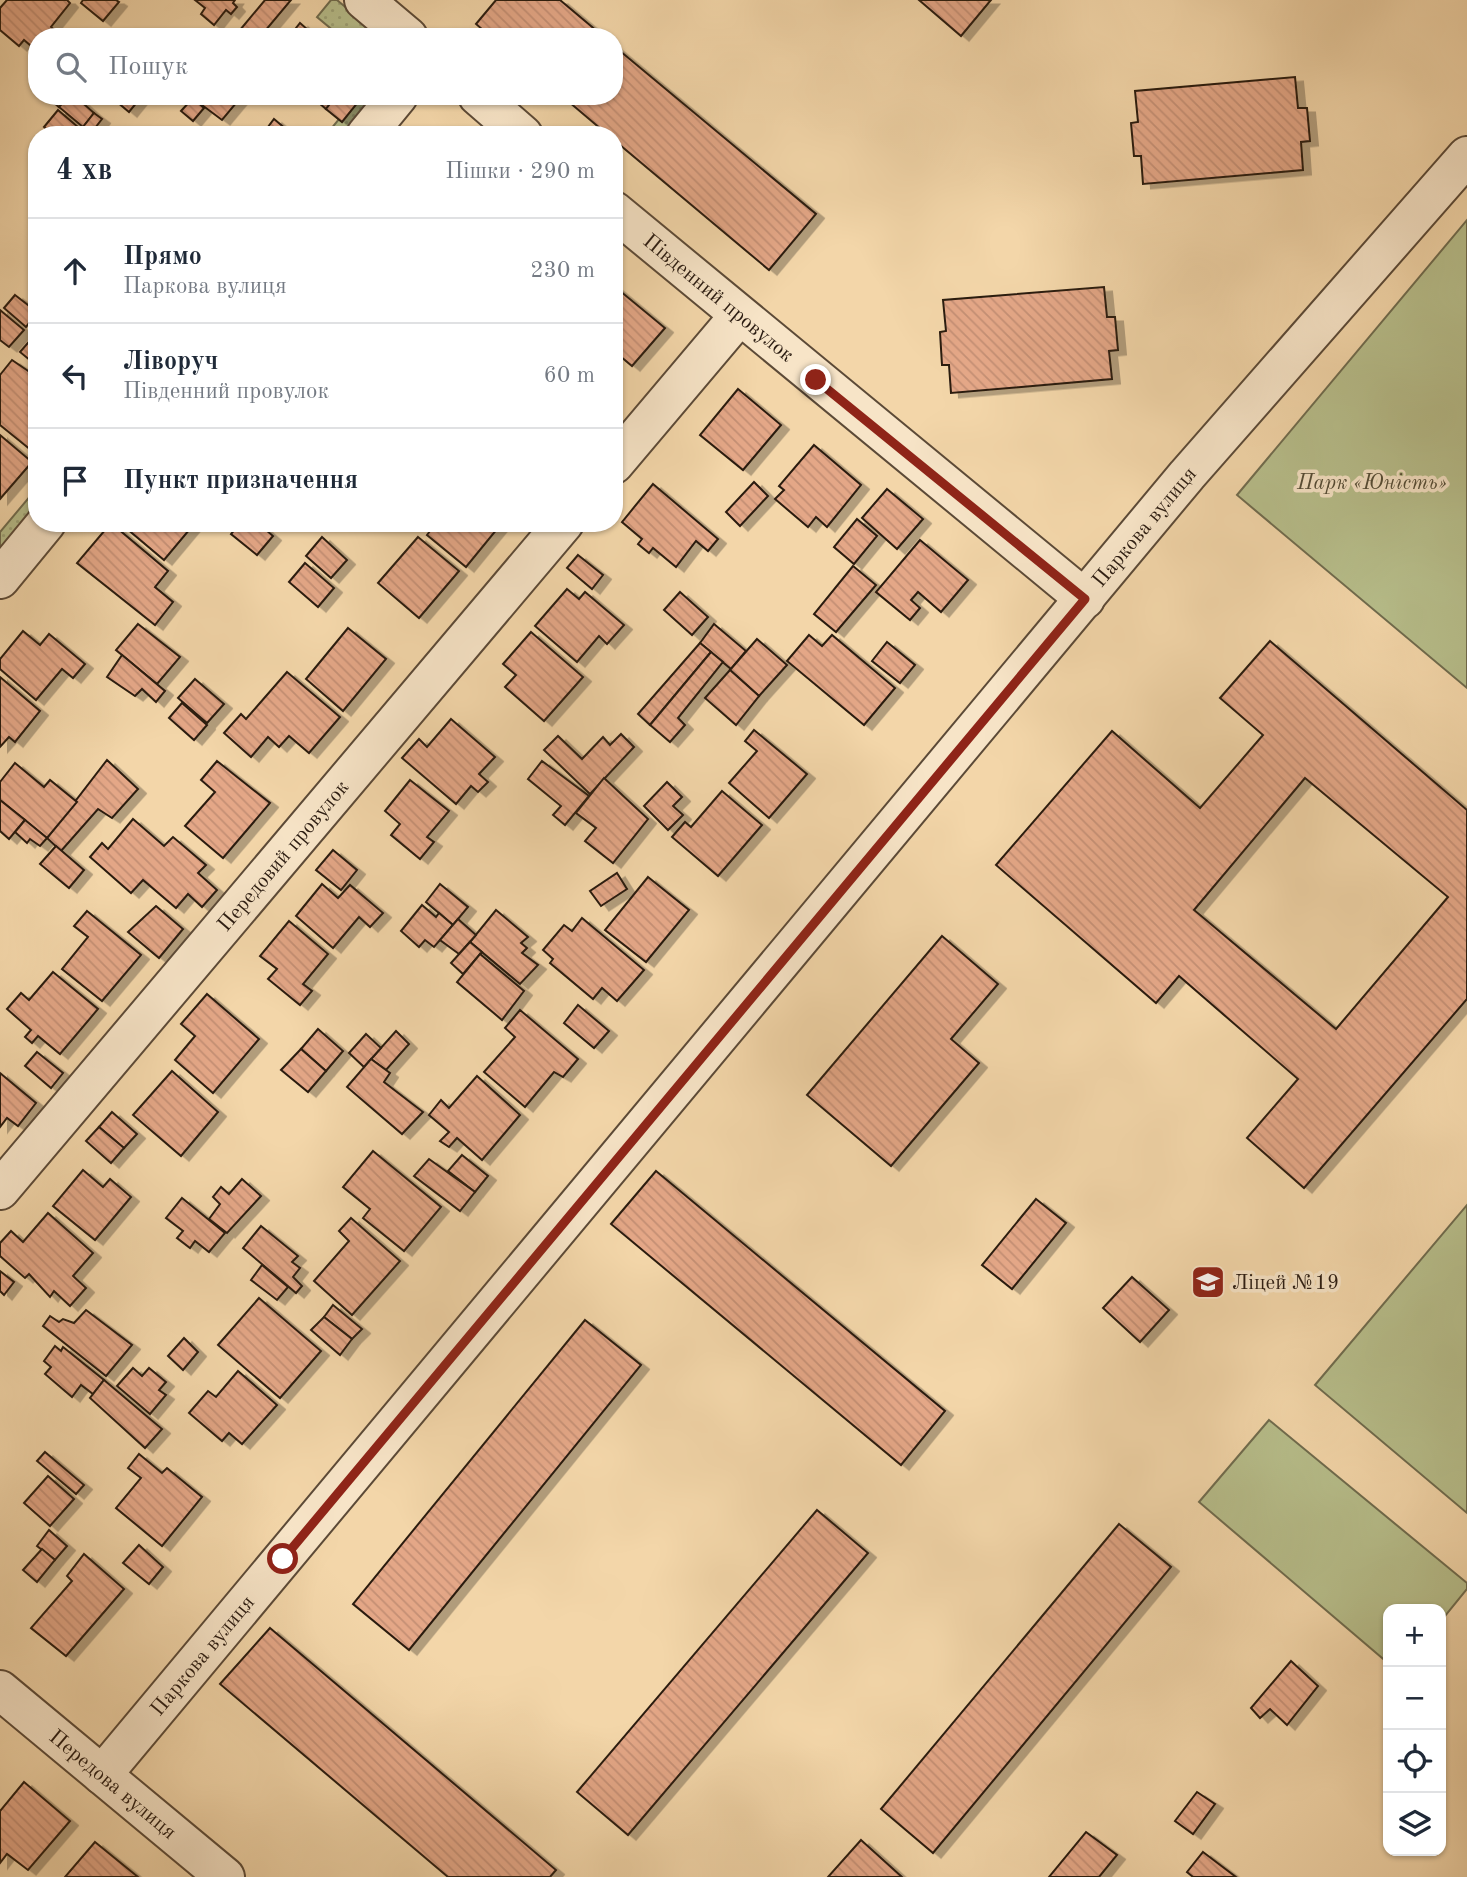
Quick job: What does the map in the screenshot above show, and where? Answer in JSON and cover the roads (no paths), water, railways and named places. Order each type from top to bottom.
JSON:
[{"type":"street","points":[[364,0],[397,28]]},
{"type":"street","points":[[373,126],[391,105]]},
{"type":"street","points":[[488,105],[513,126]]},
{"type":"street","name":"Паркова вулиця","points":[[102,1775],[1187,475],[1467,156]]},
{"type":"street","name":"Південний провулок","points":[[623,219],[1085,599]]},
{"type":"street","points":[[623,453],[739,316]]},
{"type":"street","points":[[0,579],[39,532]]},
{"type":"street","name":"Передовий провулок","points":[[0,1190],[556,532]]},
{"type":"street","name":"Передова вулиця","points":[[0,1690],[225,1877]]},
{"type":"place","name":"Ліцей №19","points":[[1208,1282]]},
{"type":"park label","name":"Парк «Юність»","points":[[1372,482]]}]
